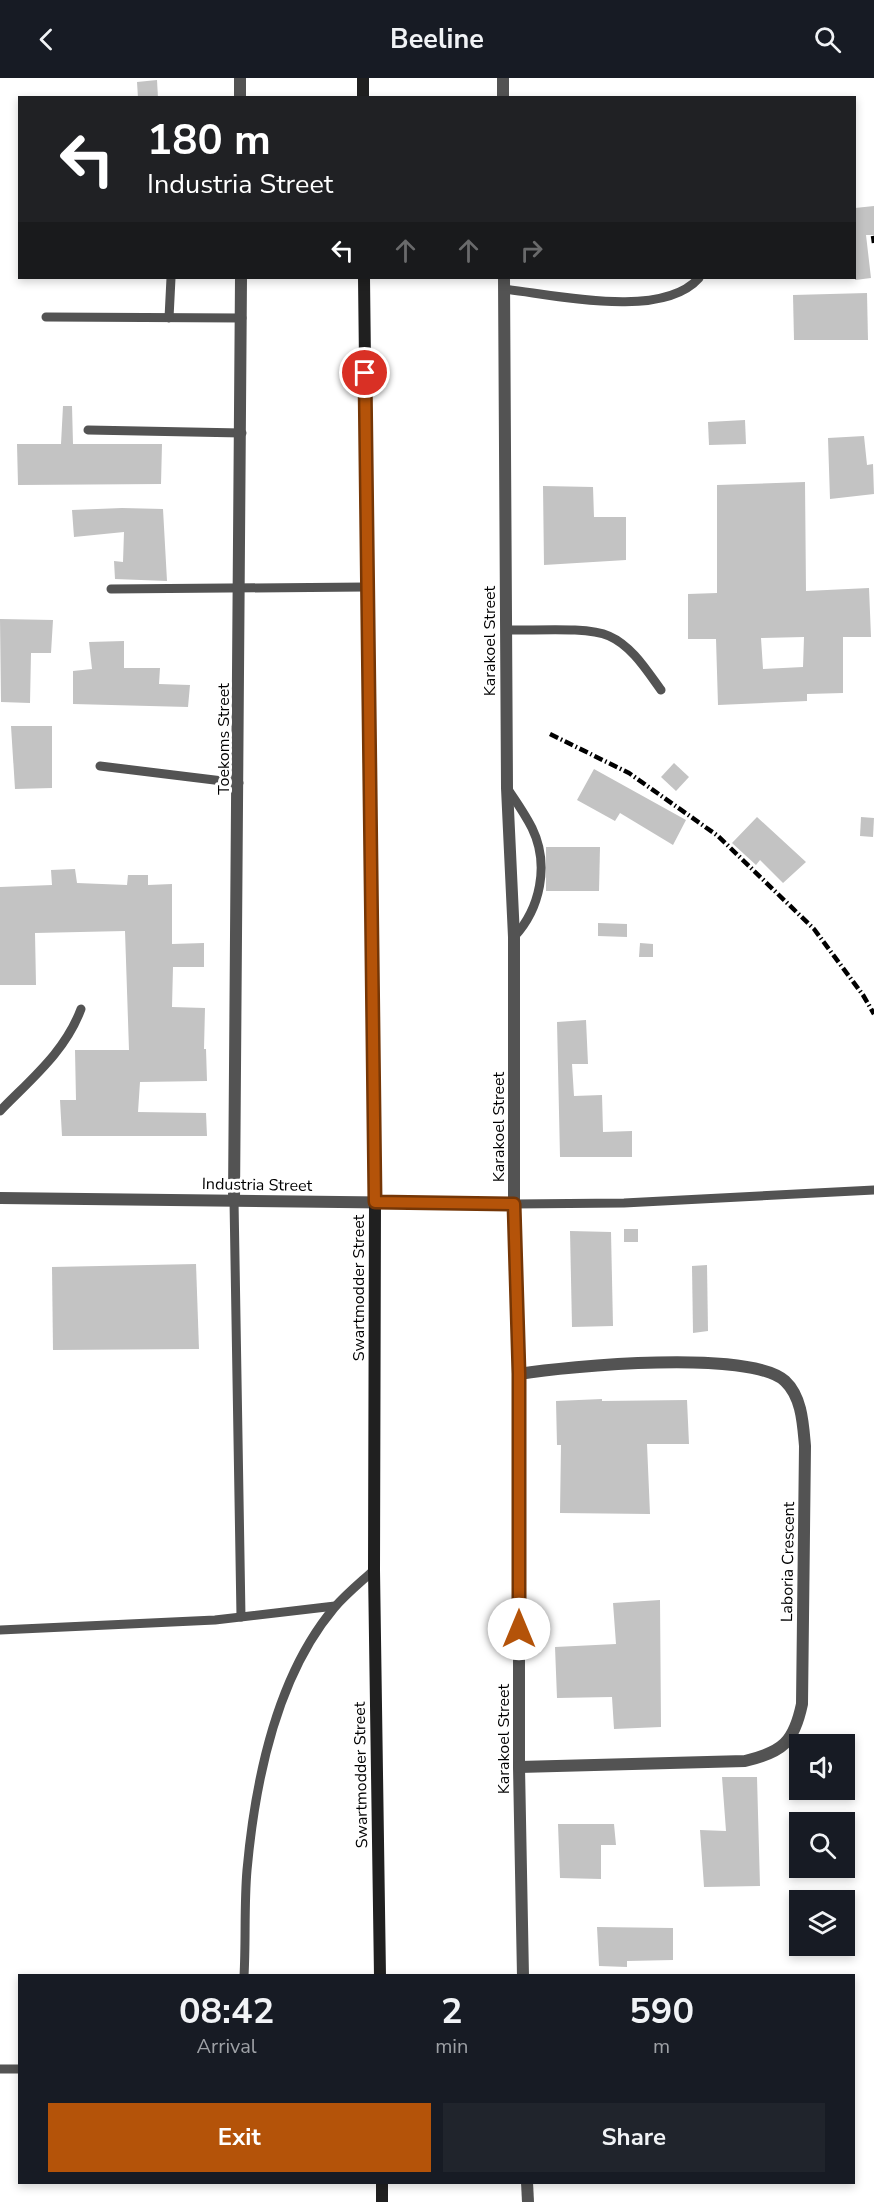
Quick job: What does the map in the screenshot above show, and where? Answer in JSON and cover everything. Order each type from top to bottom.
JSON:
[{"type":"main road","points":[[363,78],[363,96]]},
{"type":"main road","name":"Swartmodder Street","points":[[364,279],[375,1202],[374,1570],[380,1974]]},
{"type":"main road","points":[[382,2184],[382,2202]]},
{"type":"street","points":[[240,78],[240,96]]},
{"type":"street","points":[[502,78],[503,96]]},
{"type":"street","name":"Toekoms Street","points":[[234,1200],[242,433],[241,279]]},
{"type":"street","name":"Karakoel Street","points":[[504,283],[507,788],[514,937],[514,1204],[519,1374],[519,1767],[523,1974]]},
{"type":"street","name":"Industria Street","points":[[0,1198],[514,1204]]},
{"type":"street","name":"Laboria Crescent","points":[[519,1374],[573,1368],[707,1363],[765,1370],[787,1383],[794,1395],[800,1411],[805,1446],[802,1704],[797,1726],[789,1740],[776,1751],[745,1761],[519,1767]]},
{"type":"street","points":[[527,2184],[528,2202]]},
{"type":"lane","points":[[169,318],[171,279]]},
{"type":"lane","points":[[504,283],[639,303],[671,297],[698,279]]},
{"type":"lane","points":[[46,317],[242,318]]},
{"type":"lane","points":[[88,430],[242,433]]},
{"type":"lane","points":[[111,590],[366,587]]},
{"type":"lane","points":[[506,630],[593,632],[609,636],[631,652],[661,690]]},
{"type":"lane","points":[[100,766],[239,783]]},
{"type":"lane","points":[[507,788],[533,829],[540,866],[536,906],[514,937]]},
{"type":"lane","points":[[0,1111],[62,1048],[73,1031],[81,1009]]},
{"type":"lane","points":[[514,1204],[624,1203],[874,1190]]},
{"type":"lane","points":[[234,1200],[241,1617]]},
{"type":"lane","points":[[244,1974],[247,1873],[252,1824],[276,1720],[306,1649],[335,1606],[374,1570]]},
{"type":"lane","points":[[0,1630],[241,1617],[335,1606]]},
{"type":"lane","points":[[0,2069],[18,2069]]},
{"type":"building","points":[[157,80],[158,96],[138,96],[137,82]]},
{"type":"building","points":[[874,206],[874,235],[866,235],[871,278],[855,280],[856,279],[856,208]]},
{"type":"building","points":[[867,293],[868,340],[794,340],[793,295]]},
{"type":"building","points":[[63,406],[72,406],[73,444],[162,444],[161,484],[18,485],[17,444],[61,444]]},
{"type":"building","points":[[745,420],[746,444],[709,445],[708,422]]},
{"type":"building","points":[[864,436],[867,465],[873,464],[874,494],[830,499],[828,438]]},
{"type":"building","points":[[805,482],[806,591],[869,588],[871,637],[843,637],[843,693],[807,694],[807,701],[718,705],[716,639],[688,639],[688,594],[717,593],[717,485]],"holes":[[[804,637],[803,667],[763,669],[761,638]]]},
{"type":"building","points":[[543,486],[593,487],[594,517],[626,517],[626,560],[544,565]]},
{"type":"building","points":[[163,509],[167,581],[115,579],[114,561],[123,562],[124,532],[74,537],[72,510]]},
{"type":"building","points":[[0,619],[53,620],[51,653],[31,653],[30,703],[1,702]]},
{"type":"building","points":[[124,641],[124,668],[160,668],[159,684],[190,685],[188,707],[73,704],[73,671],[92,669],[89,642]]},
{"type":"building","points":[[11,726],[52,726],[52,788],[15,789]]},
{"type":"building","points":[[674,763],[689,777],[676,791],[661,777]]},
{"type":"building","points":[[594,769],[686,820],[673,845],[620,813],[615,821],[577,800]]},
{"type":"building","points":[[757,817],[806,862],[783,883],[760,860],[756,865],[732,843]]},
{"type":"building","points":[[861,817],[874,818],[873,837],[860,836]]},
{"type":"building","points":[[546,847],[600,847],[599,891],[546,891]]},
{"type":"building","points":[[75,869],[77,883],[127,885],[128,875],[148,875],[148,885],[172,884],[172,944],[204,943],[204,967],[173,967],[172,1007],[205,1008],[204,1049],[206,1049],[207,1081],[140,1082],[138,1112],[206,1113],[207,1136],[62,1136],[60,1100],[76,1100],[75,1050],[129,1050],[125,931],[35,933],[36,985],[0,985],[0,887],[52,885],[51,870]]},
{"type":"building","points":[[598,923],[627,924],[627,937],[598,936]]},
{"type":"building","points":[[640,943],[653,944],[653,957],[639,957]]},
{"type":"building","points":[[586,1020],[588,1064],[572,1064],[574,1096],[602,1095],[603,1132],[632,1131],[632,1157],[560,1157],[557,1022]]},
{"type":"building","points":[[624,1229],[638,1229],[638,1242],[624,1242]]},
{"type":"building","points":[[570,1231],[611,1232],[613,1326],[572,1327]]},
{"type":"building","points":[[196,1264],[199,1349],[53,1350],[52,1267]]},
{"type":"building","points":[[707,1265],[708,1331],[693,1333],[692,1266]]},
{"type":"building","points":[[602,1399],[602,1401],[687,1400],[689,1444],[647,1444],[650,1514],[560,1513],[561,1445],[557,1445],[556,1401]]},
{"type":"building","points":[[660,1600],[661,1727],[614,1729],[612,1697],[557,1698],[555,1647],[616,1644],[613,1603]]},
{"type":"building","points":[[722,1777],[757,1777],[760,1886],[704,1887],[700,1830],[726,1831]]},
{"type":"building","points":[[558,1824],[614,1824],[616,1845],[601,1845],[601,1879],[560,1878]]},
{"type":"building","points":[[597,1927],[673,1928],[673,1960],[627,1961],[627,1967],[599,1966]]},
{"type":"railway","points":[[873,236],[874,243]]},
{"type":"railway","points":[[550,734],[629,773],[718,836],[814,929],[863,995],[874,1014]]},
{"type":"route","points":[[365,373],[375,1202],[514,1204],[519,1374],[519,1629]]}]
